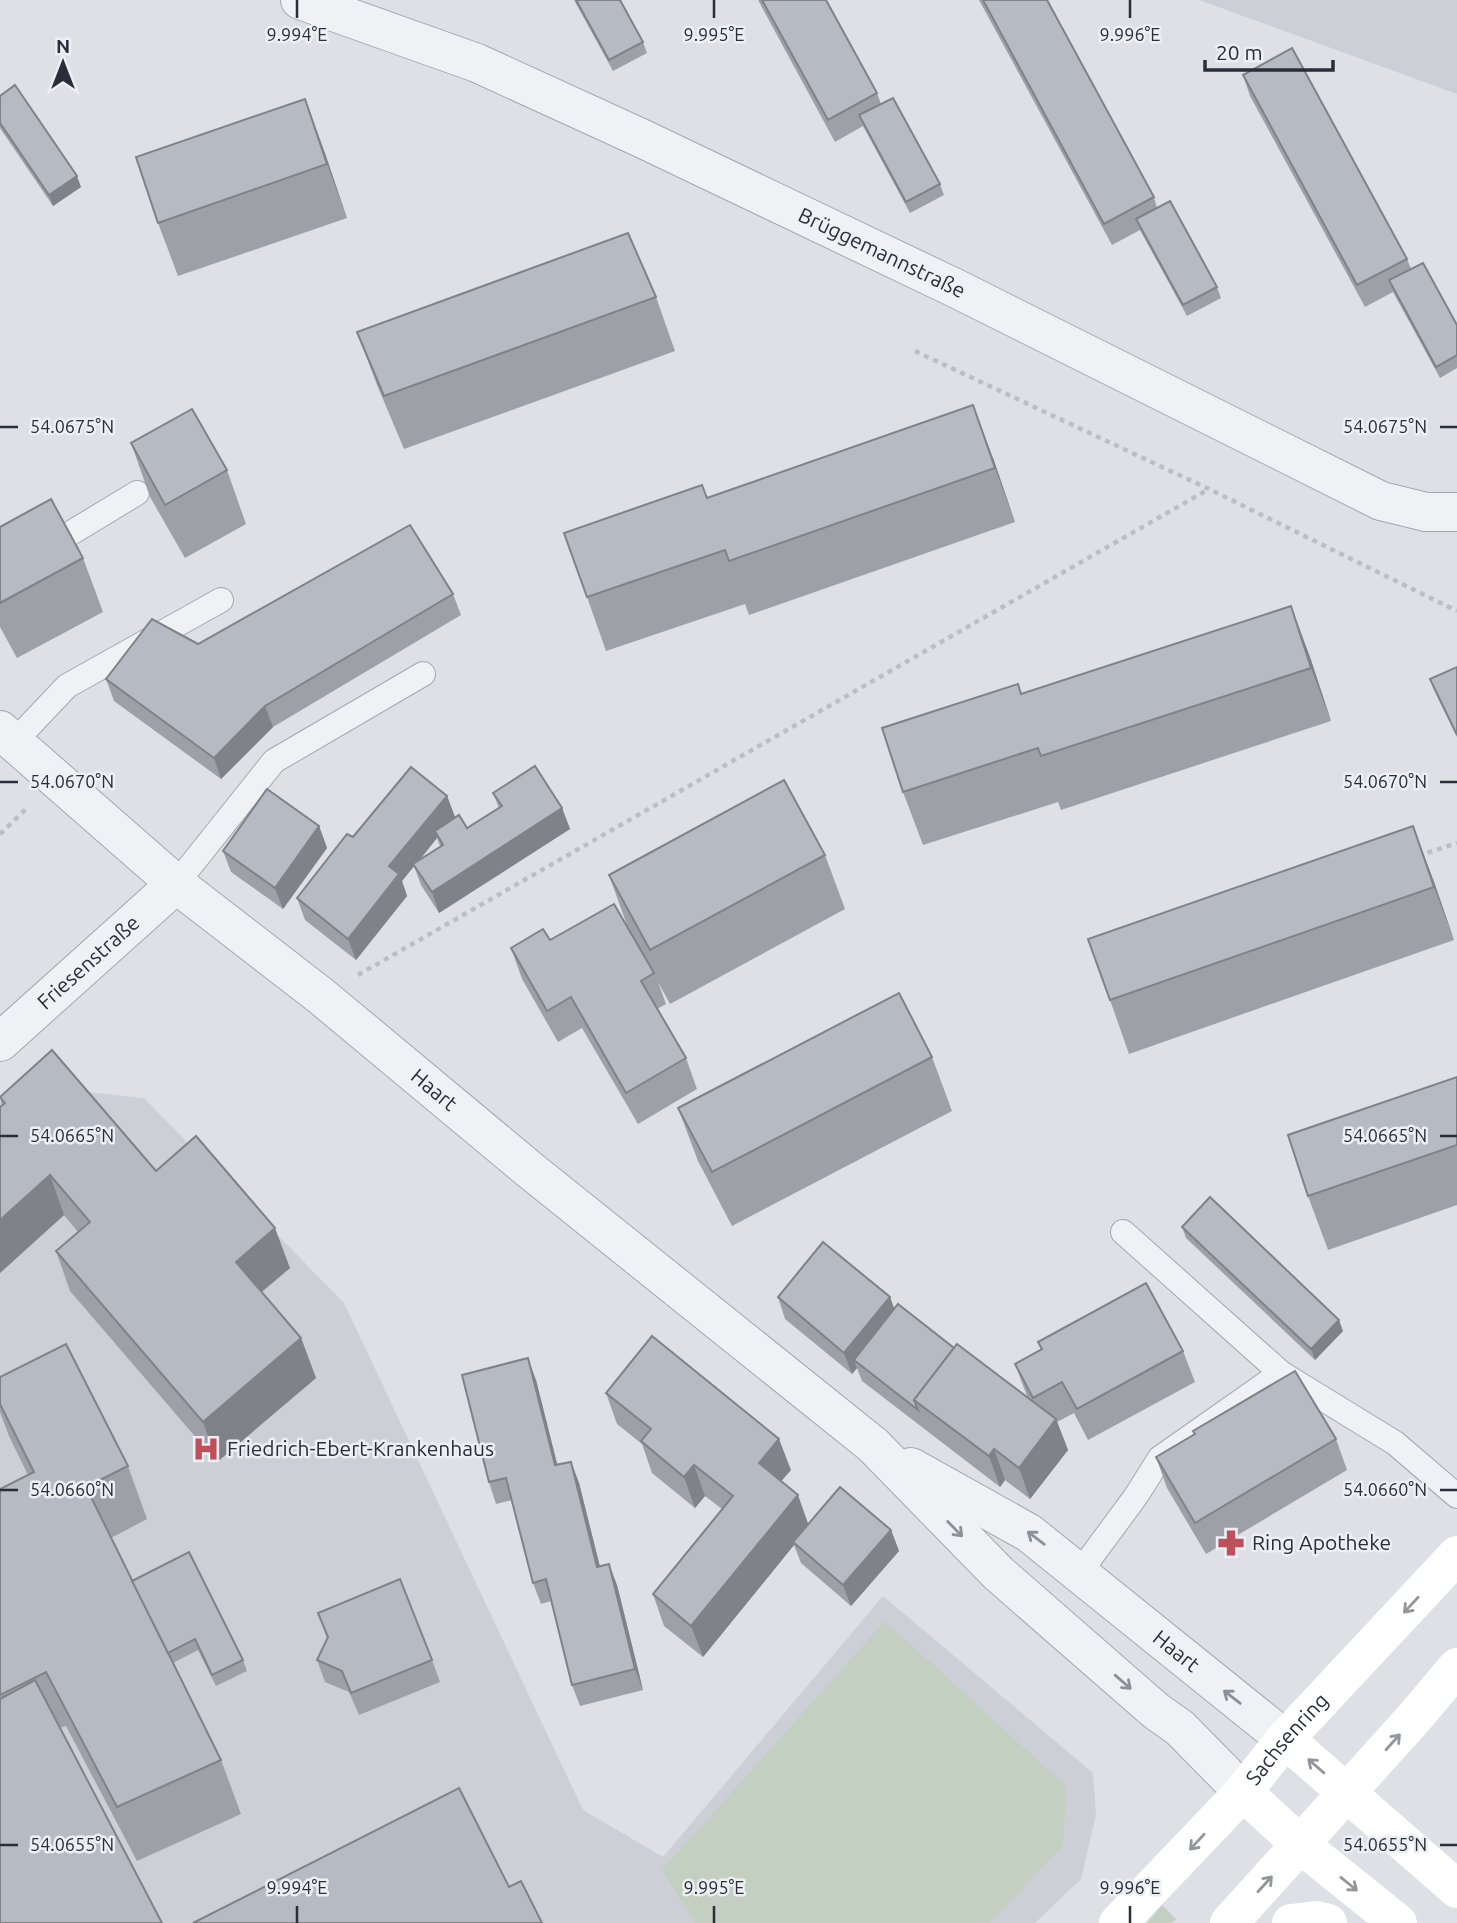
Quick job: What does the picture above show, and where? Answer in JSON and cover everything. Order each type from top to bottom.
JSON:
[{"type":"main road","name":"Sachsenring","points":[[1118,1923],[1243,1792],[1285,1739],[1457,1555]]},
{"type":"main road","points":[[1229,1923],[1457,1667]]},
{"type":"main road","name":"Haart","points":[[1285,1739],[1457,1889]]},
{"type":"main road","name":"Haart","points":[[1243,1792],[1301,1844],[1398,1923]]},
{"type":"main road","points":[[1291,1923],[1316,1920],[1328,1923]]},
{"type":"street","name":"Brüggemannstraße","points":[[300,0],[477,63],[641,138],[955,288],[1381,501],[1426,512],[1457,512]]},
{"type":"street","name":"Haart","points":[[7,736],[176,884],[321,996],[530,1170],[873,1445],[999,1574],[1156,1711],[1180,1728],[1243,1792]]},
{"type":"street","name":"Friesenstraße","points":[[0,1042],[176,884]]},
{"type":"street","name":"Haart","points":[[873,1445],[1029,1533],[1285,1739]]},
{"type":"lane","points":[[0,576],[137,493]]},
{"type":"lane","points":[[7,736],[67,686],[220,600]]},
{"type":"lane","points":[[176,884],[274,761],[423,674]]},
{"type":"lane","points":[[1123,1232],[1281,1373],[1395,1443],[1457,1496]]},
{"type":"lane","points":[[1080,1572],[1136,1496],[1160,1458],[1281,1373]]},
{"type":"path","points":[[915,351],[1209,489],[1457,611]]},
{"type":"path","points":[[321,996],[1209,489]]},
{"type":"path","points":[[1406,861],[1457,843]]},
{"type":"shaded area","points":[[1199,0],[1457,0],[1457,94]]},
{"type":"shaded area","name":"Friedrich-Ebert-Krankenhaus","points":[[43,1065],[66,1090],[144,1098],[344,1303],[583,1810],[663,1857],[883,1596],[1093,1773],[1096,1815],[1081,1879],[1035,1923],[0,1923],[0,1100]]},
{"type":"green space","points":[[885,1621],[1066,1786],[1063,1846],[989,1923],[695,1923],[662,1870]]},
{"type":"green space","points":[[1162,1905],[1176,1919],[1172,1923],[1147,1923]]},
{"type":"building","points":[[576,0],[620,0],[643,42],[609,60]]},
{"type":"building","points":[[762,0],[826,0],[877,93],[828,120]]},
{"type":"building","points":[[983,0],[1047,0],[1154,197],[1104,224]]},
{"type":"building","points":[[1292,48],[1407,259],[1357,285],[1243,75]]},
{"type":"building","points":[[15,85],[77,176],[49,195],[0,123],[0,96]]},
{"type":"building","points":[[893,98],[940,184],[906,202],[859,115]]},
{"type":"building","points":[[305,99],[327,164],[158,223],[136,157]]},
{"type":"building","points":[[1170,201],[1217,287],[1183,305],[1136,219]]},
{"type":"building","points":[[628,233],[656,297],[384,396],[357,332]]},
{"type":"building","points":[[1423,263],[1457,325],[1457,355],[1436,367],[1389,280]]},
{"type":"building","points":[[973,405],[995,468],[729,561],[725,550],[587,597],[564,533],[702,485],[707,498]]},
{"type":"building","points":[[192,409],[227,470],[165,505],[131,443]]},
{"type":"building","points":[[51,499],[83,558],[0,603],[0,527]]},
{"type":"building","points":[[410,525],[453,594],[265,706],[214,758],[106,679],[152,619],[198,644]]},
{"type":"building","points":[[1291,606],[1311,668],[1041,756],[1038,748],[903,792],[882,728],[1018,684],[1021,694]]},
{"type":"building","points":[[1457,667],[1457,735],[1430,679]]},
{"type":"building","points":[[535,766],[562,808],[432,892],[413,864],[443,845],[435,831],[459,815],[467,828],[502,806],[493,793]]},
{"type":"building","points":[[411,767],[447,796],[389,866],[399,874],[348,939],[297,898],[347,834],[353,837]]},
{"type":"building","points":[[784,780],[825,855],[650,950],[609,875]]},
{"type":"building","points":[[267,789],[319,826],[275,888],[223,851]]},
{"type":"building","points":[[1413,826],[1434,887],[1110,1000],[1088,939]]},
{"type":"building","points":[[614,904],[654,973],[641,981],[686,1058],[626,1093],[571,997],[547,1011],[511,948],[543,929],[550,940]]},
{"type":"building","points":[[899,993],[932,1057],[712,1172],[678,1108]]},
{"type":"building","points":[[52,1050],[156,1171],[196,1136],[275,1228],[236,1262],[301,1338],[203,1422],[56,1251],[90,1222],[50,1175],[0,1220],[0,1107],[5,1103],[0,1097]]},
{"type":"building","points":[[1457,1077],[1457,1145],[1308,1196],[1288,1135]]},
{"type":"building","points":[[1210,1197],[1339,1320],[1311,1349],[1182,1227]]},
{"type":"building","points":[[823,1242],[890,1297],[844,1353],[778,1297]]},
{"type":"building","points":[[1146,1283],[1183,1351],[1077,1409],[1062,1382],[1033,1398],[1015,1364],[1042,1349],[1038,1342]]},
{"type":"building","points":[[898,1304],[954,1348],[914,1400],[918,1410],[854,1360]]},
{"type":"building","points":[[652,1336],[779,1439],[759,1463],[798,1495],[691,1626],[653,1594],[733,1496],[694,1465],[684,1477],[641,1441],[651,1429],[606,1393]]},
{"type":"building","points":[[66,1344],[128,1466],[86,1487],[221,1760],[117,1807],[46,1672],[0,1695],[0,1489],[34,1472],[0,1404],[0,1377]]},
{"type":"building","points":[[957,1344],[1056,1419],[1019,1468],[994,1449],[989,1456],[914,1400]]},
{"type":"building","points":[[528,1358],[555,1465],[571,1462],[597,1567],[609,1564],[635,1669],[572,1685],[546,1579],[533,1583],[506,1478],[489,1482],[462,1375]]},
{"type":"building","points":[[1295,1371],[1336,1439],[1195,1523],[1156,1457],[1195,1434],[1193,1431]]},
{"type":"building","points":[[840,1487],[891,1530],[843,1585],[793,1542]]},
{"type":"building","points":[[189,1552],[243,1660],[212,1675],[195,1639],[168,1653],[132,1581]]},
{"type":"building","points":[[400,1579],[432,1660],[351,1693],[342,1671],[317,1660],[328,1637],[318,1613]]},
{"type":"building","points":[[35,1680],[162,1923],[0,1923],[0,1699]]},
{"type":"building","points":[[459,1788],[509,1887],[521,1881],[542,1923],[193,1923]]},
{"type":"place","name":"Friedrich-Ebert-Krankenhaus","points":[[206,1449]]},
{"type":"place","name":"Ring Apotheke","points":[[1231,1543]]}]
